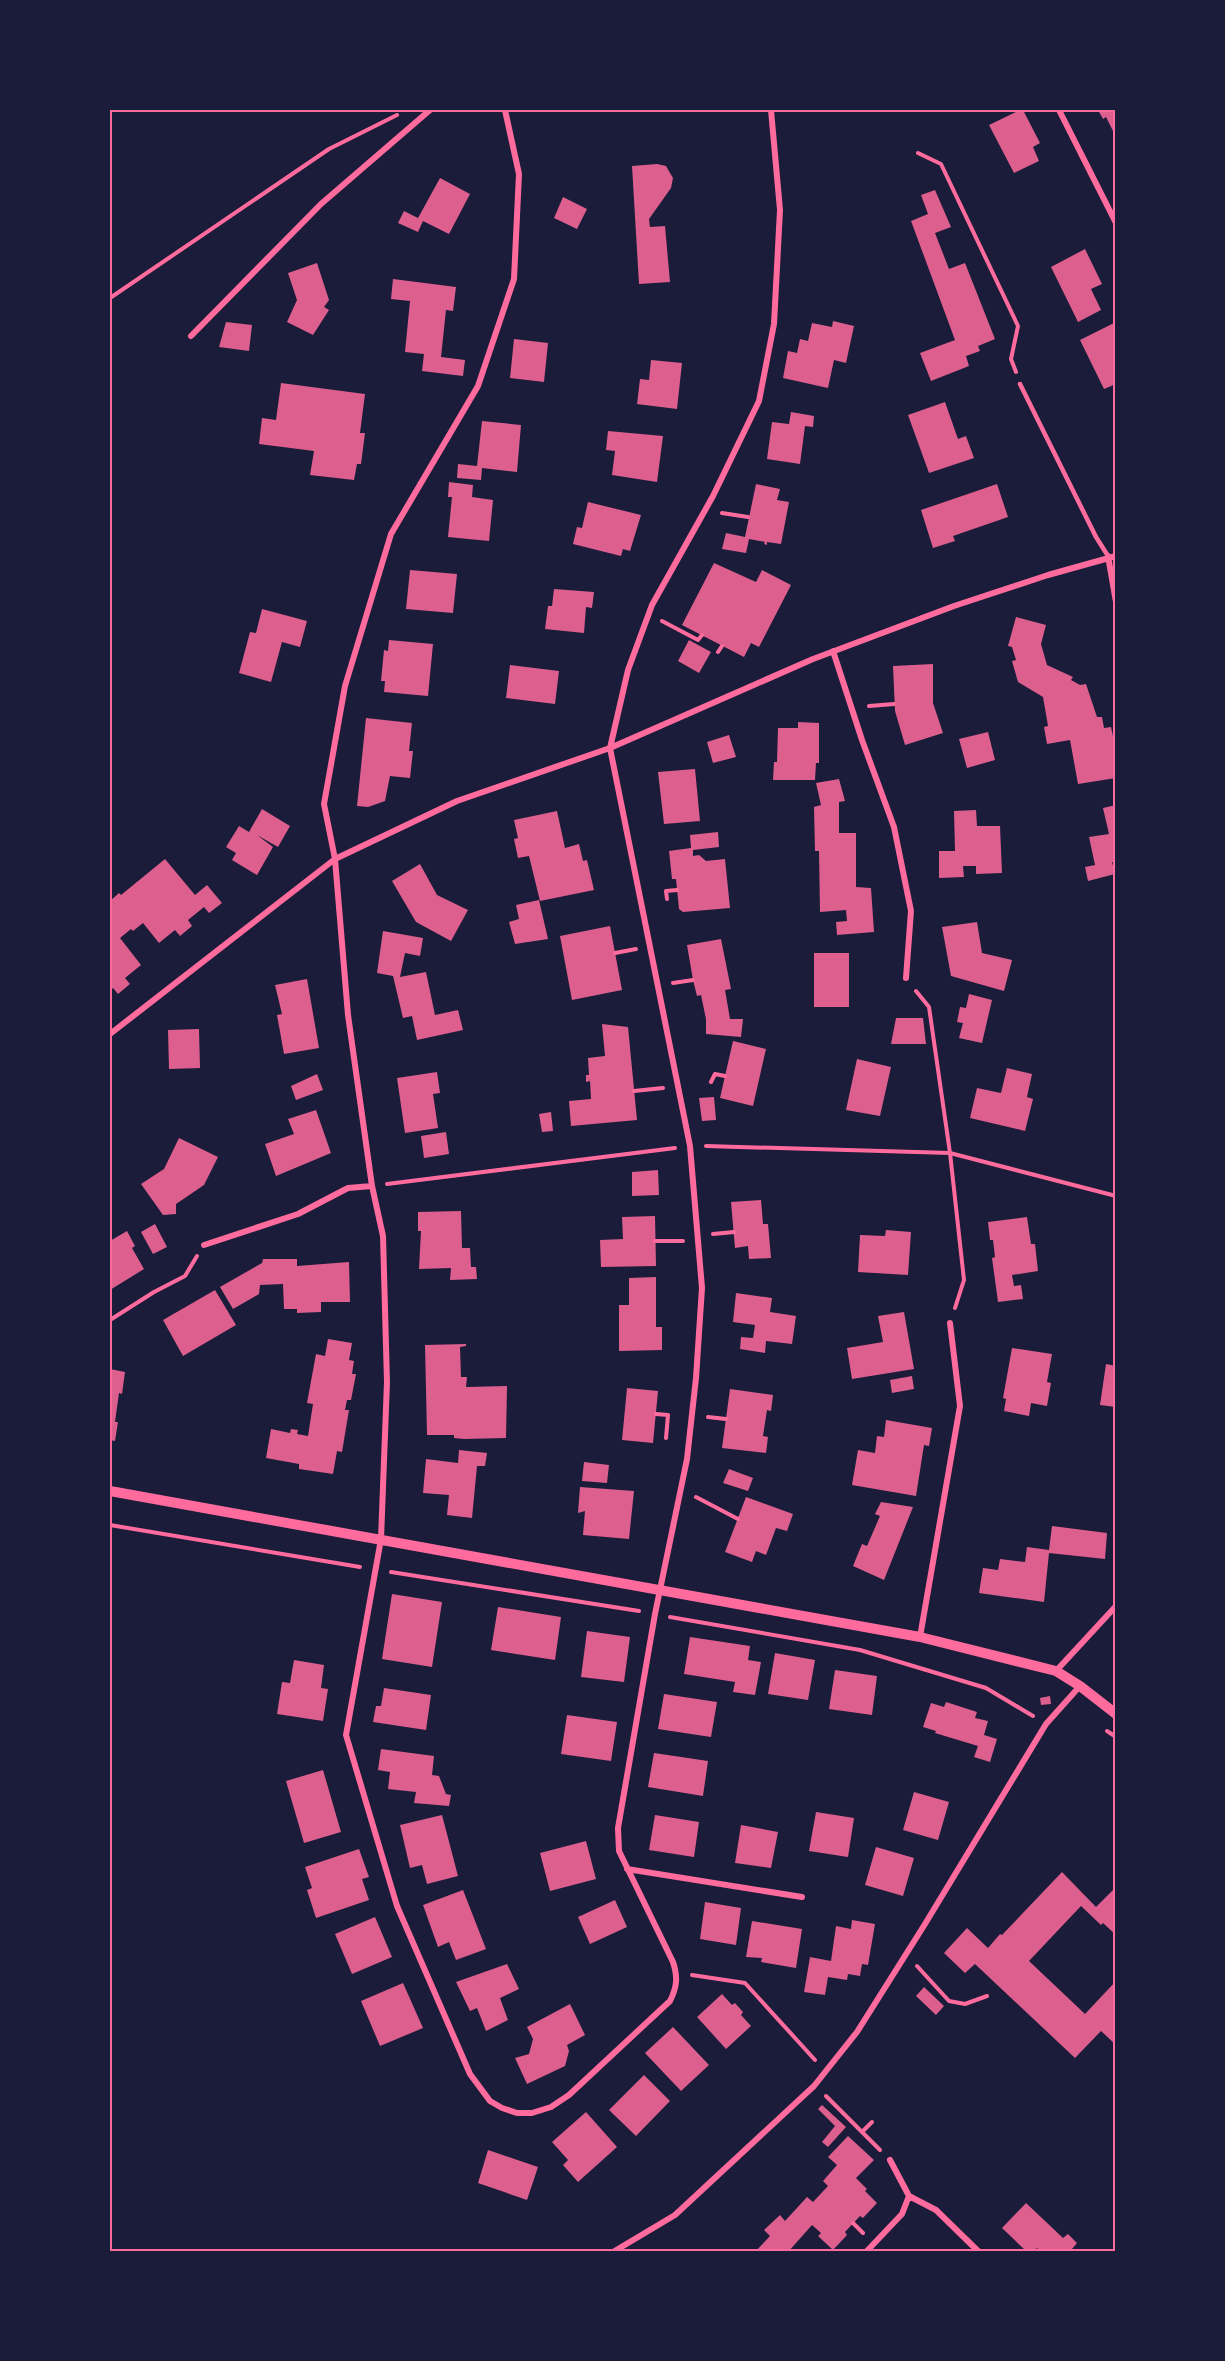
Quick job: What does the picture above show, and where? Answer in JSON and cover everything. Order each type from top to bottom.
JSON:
[{"type":"street","points":[[191,336],[321,204],[430,110]]},
{"type":"street","points":[[505,110],[519,174],[514,279],[478,386],[391,534],[345,687],[324,804],[335,860],[348,1015],[372,1186],[383,1236],[387,1382],[381,1539],[346,1735],[397,1906],[470,2074],[489,2101],[517,2113],[532,2113],[550,2107],[569,2095],[670,2001],[676,1989],[677,1973],[619,1851],[618,1828],[655,1614],[687,1459],[696,1378],[702,1288],[690,1146],[610,748],[628,670],[652,605],[712,496],[759,401],[774,324],[780,210],[771,110]]},
{"type":"street","points":[[1059,110],[1116,223]]},
{"type":"street","points":[[110,1034],[335,860],[457,801],[610,748],[833,651],[954,606],[1112,556],[1116,602]]},
{"type":"street","points":[[833,651],[894,827],[911,911],[906,978]]},
{"type":"street","points":[[204,1245],[298,1214],[348,1188],[372,1186]]},
{"type":"street","points":[[920,1637],[960,1406],[950,1323]]},
{"type":"street","points":[[110,1491],[920,1637],[1056,1671],[1116,1714]]},
{"type":"street","points":[[1056,1671],[1116,1606]]},
{"type":"street","points":[[613,2252],[675,2215],[814,2086],[825,2073],[857,2032],[1046,1724],[1080,1686]]},
{"type":"street","points":[[627,1869],[802,1897]]},
{"type":"street","points":[[890,2160],[909,2196],[936,2210],[979,2252]]},
{"type":"street","points":[[866,2252],[902,2214],[909,2196]]},
{"type":"lane","points":[[1020,384],[1085,517],[1112,556]]},
{"type":"path","points":[[110,298],[329,149],[399,114]]},
{"type":"path","points":[[918,153],[940,164],[1018,326],[1011,359],[1020,384]]},
{"type":"path","points":[[718,513],[748,517]]},
{"type":"path","points":[[659,619],[698,640],[702,635]]},
{"type":"path","points":[[718,652],[722,646]]},
{"type":"path","points":[[869,706],[894,704]]},
{"type":"path","points":[[667,899],[666,891],[678,890]]},
{"type":"path","points":[[615,952],[630,950]]},
{"type":"path","points":[[906,978],[929,1007],[950,1154],[964,1280],[950,1323]]},
{"type":"path","points":[[670,983],[693,980]]},
{"type":"path","points":[[711,1082],[715,1074],[725,1076]]},
{"type":"path","points":[[634,1091],[657,1089]]},
{"type":"path","points":[[372,1186],[690,1146],[950,1154],[1116,1196]]},
{"type":"path","points":[[711,1234],[734,1232]]},
{"type":"path","points":[[655,1241],[686,1241]]},
{"type":"path","points":[[110,1320],[185,1275],[204,1245]]},
{"type":"path","points":[[656,1414],[668,1415],[666,1438]]},
{"type":"path","points":[[704,1417],[726,1419]]},
{"type":"path","points":[[692,1495],[738,1519]]},
{"type":"path","points":[[110,1525],[655,1614],[860,1650],[986,1688],[1046,1724]]},
{"type":"path","points":[[906,1954],[949,2001],[965,2004],[987,1996]]},
{"type":"path","points":[[677,1973],[745,1983],[825,2073]]},
{"type":"path","points":[[814,2086],[890,2160]]},
{"type":"path","points":[[862,2132],[872,2122]]},
{"type":"path","points":[[853,2223],[866,2236]]},
{"type":"building","points":[[1023,110],[1040,143],[1033,147],[1039,161],[1014,173],[989,125]]},
{"type":"building","points":[[1098,110],[1116,110],[1116,137],[1106,117],[1103,119]]},
{"type":"building","points":[[657,164],[666,166],[673,178],[671,188],[649,219],[650,227],[665,226],[670,282],[639,284],[632,166]]},
{"type":"building","points":[[440,178],[470,194],[449,234],[423,221],[418,232],[398,223],[404,211],[418,218]]},
{"type":"building","points":[[935,190],[951,227],[935,233],[949,269],[965,263],[995,339],[978,346],[980,351],[966,356],[969,366],[931,381],[920,353],[955,340],[911,221],[928,214],[921,195]]},
{"type":"building","points":[[563,197],[587,209],[577,229],[554,218]]},
{"type":"building","points":[[1085,249],[1102,284],[1091,289],[1101,310],[1078,322],[1051,267]]},
{"type":"building","points":[[317,263],[329,300],[324,307],[329,310],[313,335],[287,322],[297,300],[288,273]]},
{"type":"building","points":[[393,279],[456,287],[453,311],[446,310],[441,357],[465,360],[463,376],[422,371],[424,354],[405,352],[410,301],[391,299]]},
{"type":"building","points":[[833,321],[854,326],[846,363],[834,360],[828,388],[783,378],[788,351],[797,353],[800,339],[808,341],[812,323],[832,327]]},
{"type":"building","points":[[226,322],[252,325],[249,351],[219,347]]},
{"type":"building","points":[[1116,322],[1116,384],[1104,389],[1080,340]]},
{"type":"building","points":[[514,339],[548,343],[544,382],[510,378]]},
{"type":"building","points":[[651,360],[682,363],[677,409],[637,404],[640,379],[649,380]]},
{"type":"building","points":[[281,383],[365,394],[360,433],[365,433],[361,464],[357,464],[354,480],[310,475],[314,451],[259,444],[262,418],[276,420]]},
{"type":"building","points":[[945,402],[958,439],[966,436],[974,458],[929,473],[908,415]]},
{"type":"building","points":[[791,412],[814,416],[813,427],[805,426],[800,464],[767,459],[772,422],[789,424]]},
{"type":"building","points":[[482,421],[521,425],[517,472],[482,468],[481,480],[457,478],[458,464],[477,466]]},
{"type":"building","points":[[608,431],[663,436],[657,482],[612,475],[615,451],[606,450]]},
{"type":"building","points":[[449,482],[473,485],[472,497],[493,500],[489,541],[448,537],[452,497],[448,497]]},
{"type":"building","points":[[756,484],[780,489],[777,500],[789,502],[781,544],[767,542],[767,545],[764,544],[765,542],[749,539],[746,553],[722,549],[726,533],[745,537]]},
{"type":"building","points":[[997,484],[1008,517],[953,536],[955,541],[933,548],[921,510]]},
{"type":"building","points":[[588,502],[641,515],[630,551],[623,549],[621,556],[573,544],[577,527],[582,528]]},
{"type":"building","points":[[714,563],[756,582],[762,570],[791,585],[759,647],[751,643],[744,657],[682,625]]},
{"type":"building","points":[[410,570],[457,574],[453,613],[406,609]]},
{"type":"building","points":[[554,589],[594,592],[592,608],[586,607],[584,633],[545,629],[548,606],[552,606]]},
{"type":"building","points":[[262,609],[307,621],[300,647],[282,642],[271,682],[239,673],[250,632],[256,633]]},
{"type":"building","points":[[1016,617],[1046,625],[1041,644],[1047,665],[1073,677],[1071,680],[1080,685],[1086,684],[1097,717],[1102,717],[1104,728],[1111,727],[1116,750],[1116,778],[1078,784],[1070,740],[1047,744],[1044,727],[1048,726],[1043,697],[1018,682],[1012,661],[1016,660],[1012,647],[1008,646]]},
{"type":"building","points":[[389,640],[433,644],[428,696],[384,692],[385,681],[381,681],[384,650],[388,651]]},
{"type":"building","points":[[689,640],[711,652],[699,673],[678,661]]},
{"type":"building","points":[[933,664],[933,703],[943,733],[905,745],[895,711],[893,666]]},
{"type":"building","points":[[510,665],[559,671],[555,704],[506,698]]},
{"type":"building","points":[[366,718],[412,723],[409,751],[413,751],[410,778],[390,776],[385,801],[368,807],[357,806]]},
{"type":"building","points":[[798,722],[819,723],[819,763],[816,763],[815,780],[773,780],[774,762],[777,762],[778,728],[798,728]]},
{"type":"building","points":[[988,732],[995,760],[967,768],[959,739]]},
{"type":"building","points":[[729,735],[736,757],[713,763],[707,742]]},
{"type":"building","points":[[695,769],[700,821],[664,824],[658,772]]},
{"type":"building","points":[[839,779],[845,801],[839,802],[839,833],[856,833],[856,887],[871,888],[874,932],[837,935],[836,922],[847,921],[846,910],[820,912],[819,851],[815,851],[814,807],[821,805],[816,783]]},
{"type":"building","points":[[1116,805],[1116,862],[1112,862],[1115,874],[1088,881],[1085,867],[1095,865],[1089,837],[1109,834],[1103,808]]},
{"type":"building","points":[[262,809],[290,826],[278,847],[257,835],[273,847],[257,875],[232,860],[236,853],[226,847],[239,826],[249,832]]},
{"type":"building","points":[[976,810],[977,826],[1000,826],[1002,873],[976,874],[976,866],[963,866],[964,877],[939,878],[939,851],[955,851],[954,811]]},
{"type":"building","points":[[557,811],[565,848],[579,844],[583,861],[587,860],[594,890],[540,901],[529,856],[518,858],[514,839],[518,838],[514,820]]},
{"type":"building","points":[[718,832],[719,847],[693,850],[693,856],[699,855],[706,861],[725,859],[730,908],[683,912],[679,909],[676,879],[672,879],[669,851],[691,848],[690,835]]},
{"type":"building","points":[[165,859],[195,895],[207,885],[222,903],[209,913],[204,907],[188,920],[192,926],[180,936],[175,930],[159,943],[143,923],[133,931],[131,929],[120,938],[141,965],[125,978],[130,984],[118,994],[113,988],[110,991],[110,901],[119,893],[121,895]]},
{"type":"building","points":[[420,864],[437,895],[468,910],[451,941],[416,922],[392,881]]},
{"type":"building","points":[[539,900],[548,939],[515,944],[509,922],[519,919],[516,905]]},
{"type":"building","points":[[977,922],[982,953],[1012,960],[1004,991],[951,976],[942,927]]},
{"type":"building","points":[[610,926],[622,990],[572,1000],[560,936]]},
{"type":"building","points":[[383,931],[423,938],[420,956],[405,953],[400,977],[426,972],[435,1015],[458,1010],[463,1030],[417,1040],[412,1016],[403,1018],[393,976],[377,973]]},
{"type":"building","points":[[721,939],[731,989],[725,990],[730,1019],[743,1019],[741,1037],[706,1034],[706,1019],[701,995],[697,996],[693,980],[687,945]]},
{"type":"building","points":[[814,953],[849,953],[849,1007],[814,1007]]},
{"type":"building","points":[[307,979],[319,1048],[284,1054],[277,1015],[282,1014],[275,985]]},
{"type":"building","points":[[969,994],[992,1000],[982,1043],[959,1038],[963,1023],[957,1022],[960,1007],[966,1008]]},
{"type":"building","points":[[896,1018],[923,1018],[926,1044],[891,1044]]},
{"type":"building","points":[[602,1024],[628,1027],[637,1120],[571,1126],[569,1101],[591,1099],[590,1081],[586,1082],[586,1075],[589,1075],[588,1058],[605,1056]]},
{"type":"building","points":[[199,1029],[200,1068],[169,1069],[168,1030]]},
{"type":"building","points":[[733,1041],[766,1049],[753,1106],[720,1098]]},
{"type":"building","points":[[857,1059],[891,1067],[880,1116],[846,1110]]},
{"type":"building","points":[[1007,1068],[1032,1074],[1027,1097],[1033,1099],[1025,1131],[970,1118],[977,1088],[1001,1093]]},
{"type":"building","points":[[437,1072],[440,1093],[433,1094],[438,1128],[405,1133],[397,1078]]},
{"type":"building","points":[[317,1074],[323,1090],[296,1100],[291,1086]]},
{"type":"building","points":[[714,1097],[716,1120],[702,1121],[699,1098]]},
{"type":"building","points":[[316,1110],[331,1153],[276,1176],[265,1144],[294,1134],[288,1119]]},
{"type":"building","points":[[551,1112],[553,1131],[542,1132],[539,1114]]},
{"type":"building","points":[[446,1132],[449,1154],[424,1158],[421,1136]]},
{"type":"building","points":[[179,1138],[218,1157],[204,1185],[176,1204],[176,1214],[163,1215],[141,1184],[164,1169]]},
{"type":"building","points":[[658,1170],[659,1195],[632,1196],[632,1172]]},
{"type":"building","points":[[761,1200],[763,1224],[768,1224],[771,1258],[749,1259],[748,1246],[735,1248],[731,1202]]},
{"type":"building","points":[[461,1211],[462,1248],[470,1248],[471,1267],[476,1267],[477,1279],[450,1280],[451,1268],[419,1269],[421,1231],[418,1231],[418,1212]]},
{"type":"building","points":[[655,1216],[656,1266],[601,1267],[600,1240],[623,1239],[622,1217]]},
{"type":"building","points":[[1027,1217],[1031,1244],[1035,1244],[1038,1271],[1012,1275],[1014,1286],[1021,1285],[1023,1299],[998,1302],[992,1258],[995,1257],[993,1240],[990,1240],[988,1222]]},
{"type":"building","points":[[155,1224],[167,1247],[153,1254],[141,1232]]},
{"type":"building","points":[[886,1230],[911,1232],[908,1275],[858,1272],[860,1235],[885,1236]]},
{"type":"building","points":[[127,1231],[135,1246],[132,1248],[144,1269],[110,1290],[110,1241]]},
{"type":"building","points":[[263,1259],[297,1259],[297,1266],[349,1262],[350,1302],[321,1302],[321,1312],[297,1313],[297,1309],[284,1309],[283,1284],[260,1285],[259,1294],[233,1309],[220,1287],[262,1263]]},
{"type":"building","points":[[656,1277],[656,1327],[662,1327],[662,1350],[619,1351],[619,1305],[629,1305],[629,1278]]},
{"type":"building","points":[[215,1290],[236,1325],[183,1356],[163,1320]]},
{"type":"building","points":[[736,1293],[772,1298],[770,1312],[796,1316],[792,1344],[766,1341],[765,1353],[740,1349],[741,1337],[753,1338],[755,1325],[733,1322]]},
{"type":"building","points":[[904,1312],[914,1369],[852,1379],[847,1348],[883,1342],[878,1316]]},
{"type":"building","points":[[328,1339],[352,1343],[349,1360],[354,1361],[352,1374],[356,1374],[351,1400],[347,1400],[345,1410],[349,1410],[342,1452],[337,1451],[333,1474],[299,1469],[299,1464],[266,1458],[271,1429],[290,1433],[291,1429],[298,1430],[297,1434],[308,1436],[313,1404],[307,1403],[316,1354],[325,1356]]},
{"type":"building","points":[[466,1344],[460,1347],[461,1377],[467,1377],[466,1387],[507,1386],[506,1438],[464,1439],[454,1438],[454,1435],[427,1435],[425,1345]]},
{"type":"building","points":[[1012,1348],[1052,1354],[1047,1382],[1051,1383],[1047,1406],[1031,1403],[1029,1416],[1004,1411],[1006,1399],[1003,1398]]},
{"type":"building","points":[[1106,1364],[1116,1366],[1116,1407],[1100,1405]]},
{"type":"building","points":[[110,1369],[125,1372],[122,1394],[119,1393],[115,1441],[110,1440]]},
{"type":"building","points":[[912,1376],[914,1389],[892,1393],[890,1380]]},
{"type":"building","points":[[627,1388],[658,1391],[653,1443],[622,1440]]},
{"type":"building","points":[[730,1389],[773,1395],[771,1411],[767,1410],[763,1436],[768,1437],[766,1453],[722,1448]]},
{"type":"building","points":[[886,1420],[932,1428],[929,1446],[924,1445],[916,1496],[852,1485],[858,1450],[875,1453],[877,1436],[884,1437]]},
{"type":"building","points":[[459,1450],[487,1453],[485,1466],[477,1466],[472,1518],[447,1515],[449,1495],[423,1493],[426,1459],[458,1463]]},
{"type":"building","points":[[584,1462],[609,1465],[607,1483],[582,1481]]},
{"type":"building","points":[[729,1469],[753,1478],[748,1491],[723,1483]]},
{"type":"building","points":[[580,1487],[634,1491],[629,1539],[583,1535],[585,1511],[578,1513]]},
{"type":"building","points":[[746,1497],[793,1514],[787,1531],[776,1528],[766,1555],[756,1551],[752,1562],[725,1552]]},
{"type":"building","points":[[881,1502],[913,1507],[884,1580],[853,1566],[862,1544],[867,1546],[880,1516],[875,1514]]},
{"type":"building","points":[[1052,1526],[1107,1533],[1105,1559],[1049,1553],[1044,1602],[979,1593],[983,1568],[998,1570],[1000,1559],[1025,1562],[1027,1547],[1049,1550]]},
{"type":"building","points":[[392,1594],[442,1602],[432,1667],[382,1659]]},
{"type":"building","points":[[498,1607],[561,1617],[555,1660],[491,1650]]},
{"type":"building","points":[[587,1631],[630,1637],[624,1682],[581,1677]]},
{"type":"building","points":[[690,1637],[750,1646],[748,1660],[761,1662],[755,1695],[733,1692],[735,1682],[684,1674]]},
{"type":"building","points":[[775,1653],[815,1660],[808,1700],[768,1694]]},
{"type":"building","points":[[294,1660],[324,1665],[321,1688],[328,1689],[323,1721],[277,1714],[282,1682],[290,1683]]},
{"type":"building","points":[[835,1670],[877,1676],[872,1715],[829,1709]]},
{"type":"building","points":[[384,1688],[431,1695],[426,1730],[373,1722],[376,1706],[381,1706]]},
{"type":"building","points":[[664,1694],[717,1702],[711,1737],[658,1729]]},
{"type":"building","points":[[1050,1696],[1051,1704],[1041,1705],[1040,1698]]},
{"type":"building","points":[[946,1702],[977,1712],[975,1718],[988,1721],[984,1735],[997,1739],[990,1762],[974,1757],[978,1746],[923,1727],[931,1703],[944,1707]]},
{"type":"building","points":[[567,1715],[617,1722],[611,1761],[561,1754]]},
{"type":"building","points":[[381,1749],[434,1756],[432,1775],[439,1776],[446,1794],[451,1795],[449,1806],[414,1803],[416,1792],[388,1789],[390,1772],[378,1770]]},
{"type":"building","points":[[654,1753],[708,1761],[703,1796],[648,1787]]},
{"type":"building","points":[[323,1770],[341,1832],[304,1843],[286,1781]]},
{"type":"building","points":[[914,1792],[949,1802],[938,1840],[903,1830]]},
{"type":"building","points":[[816,1812],[854,1818],[848,1857],[809,1851]]},
{"type":"building","points":[[442,1815],[458,1876],[427,1884],[422,1865],[410,1868],[400,1825]]},
{"type":"building","points":[[655,1815],[699,1822],[694,1857],[649,1850]]},
{"type":"building","points":[[741,1825],[778,1832],[771,1868],[735,1863]]},
{"type":"building","points":[[586,1841],[596,1879],[550,1891],[540,1853]]},
{"type":"building","points":[[876,1847],[914,1858],[903,1896],[865,1885]]},
{"type":"building","points":[[359,1849],[369,1877],[362,1879],[369,1900],[316,1918],[307,1890],[312,1888],[305,1867]]},
{"type":"building","points":[[1062,1872],[1096,1907],[1116,1887],[1116,1935],[1103,1923],[1101,1925],[1081,1906],[1029,1961],[1085,2014],[1116,1981],[1116,2045],[1101,2031],[1075,2058],[975,1964],[965,1973],[944,1953],[967,1928],[988,1948]]},
{"type":"building","points":[[463,1890],[486,1949],[456,1960],[449,1942],[438,1947],[423,1905]]},
{"type":"building","points":[[615,1900],[627,1927],[590,1944],[578,1917]]},
{"type":"building","points":[[705,1902],[741,1908],[736,1945],[700,1939]]},
{"type":"building","points":[[375,1917],[392,1957],[352,1974],[335,1934]]},
{"type":"building","points":[[852,1920],[875,1924],[868,1965],[862,1964],[860,1976],[848,1974],[847,1980],[828,1977],[825,1995],[804,1992],[810,1957],[831,1961],[836,1926],[851,1929]]},
{"type":"building","points":[[752,1921],[802,1929],[796,1968],[761,1962],[762,1958],[746,1957]]},
{"type":"building","points":[[507,1964],[519,1989],[500,1998],[508,2020],[486,2031],[477,2008],[470,2011],[456,1982]]},
{"type":"building","points":[[403,1983],[423,2028],[380,2046],[361,2001]]},
{"type":"building","points":[[924,1987],[944,2006],[936,2015],[916,1996]]},
{"type":"building","points":[[722,1994],[732,2005],[735,2003],[743,2012],[741,2015],[751,2026],[726,2049],[697,2017]]},
{"type":"building","points":[[570,2004],[585,2035],[567,2045],[569,2051],[565,2066],[527,2084],[515,2058],[529,2054],[533,2039],[527,2027]]},
{"type":"building","points":[[673,2027],[709,2065],[681,2091],[645,2053]]},
{"type":"building","points":[[644,2075],[670,2101],[636,2136],[609,2110]]},
{"type":"building","points":[[822,2105],[846,2127],[828,2147],[822,2142],[835,2126],[818,2109]]},
{"type":"building","points":[[586,2112],[617,2147],[578,2182],[563,2165],[568,2160],[552,2142]]},
{"type":"building","points":[[848,2136],[874,2160],[856,2178],[877,2203],[845,2232],[847,2235],[833,2250],[818,2236],[821,2233],[812,2225],[788,2252],[755,2252],[770,2236],[764,2230],[780,2215],[785,2221],[807,2197],[813,2202],[828,2186],[823,2181],[837,2165],[828,2157]]},
{"type":"building","points":[[488,2150],[538,2167],[527,2200],[478,2183]]},
{"type":"building","points":[[1026,2203],[1063,2238],[1068,2234],[1077,2243],[1072,2249],[1075,2252],[1041,2252],[1037,2248],[1033,2252],[1027,2252],[1002,2228]]}]
